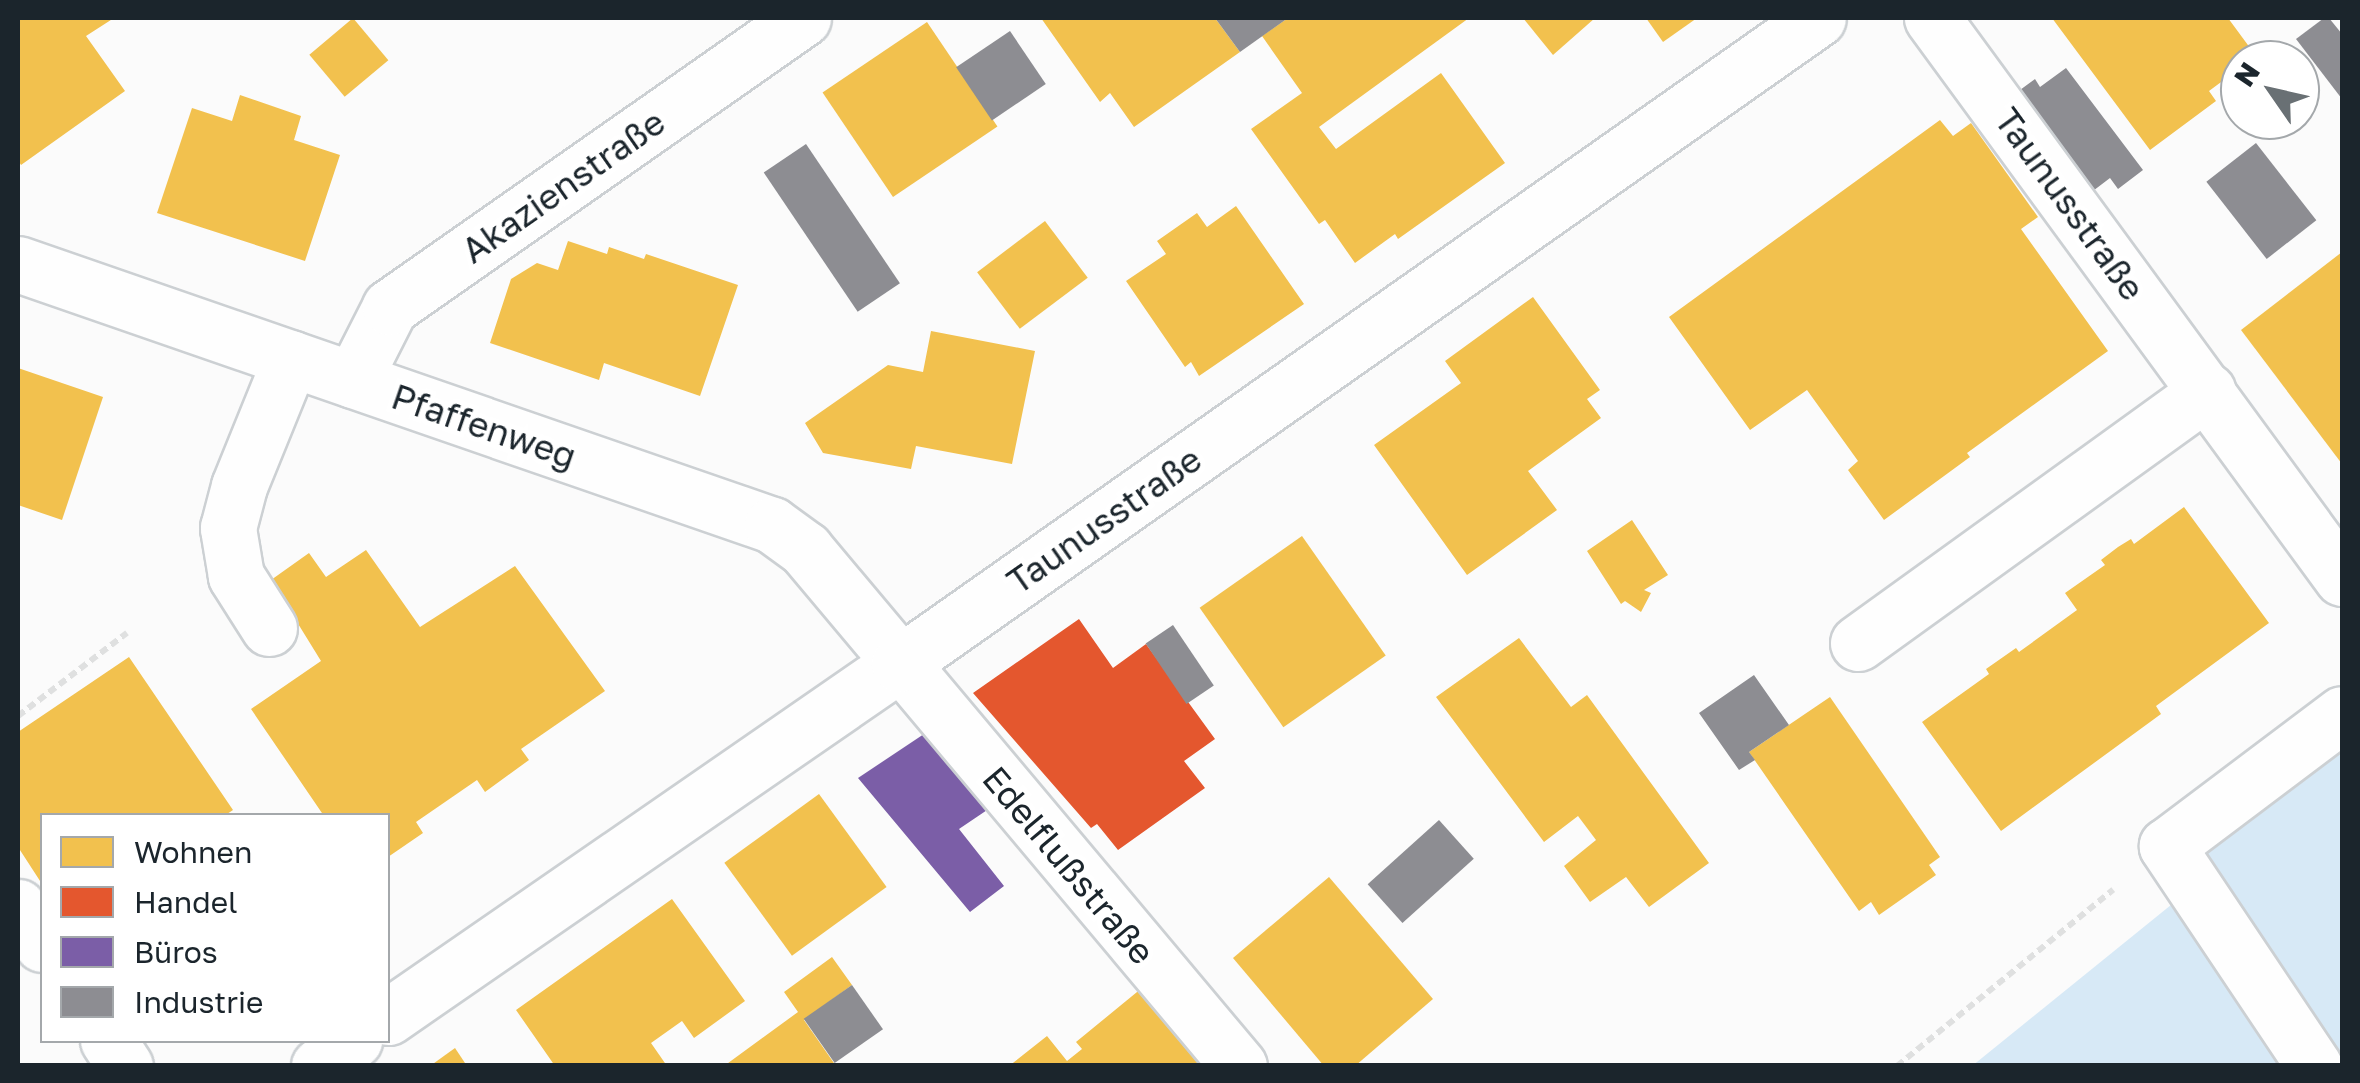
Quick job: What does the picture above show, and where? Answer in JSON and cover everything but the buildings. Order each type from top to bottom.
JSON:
[{"type":"street","name":"Akazienstraße","points":[[353,380],[390,307],[803,18]]},
{"type":"street","name":"Taunusstraße","points":[[390,1016],[899,664],[1818,18]]},
{"type":"street","name":"Taunusstraße","points":[[1932,18],[2342,578]]},
{"type":"street","name":"Pfaffenweg","points":[[18,264],[772,524],[806,549],[899,664]]},
{"type":"street","points":[[269,628],[236,576],[228,528],[239,486],[291,358]]},
{"type":"street","points":[[1858,643],[2208,391]]},
{"type":"street","name":"Edelflußstraße","points":[[899,664],[1239,1066]]},
{"type":"street","points":[[2314,1066],[2167,846],[2342,714]]},
{"type":"street","points":[[18,907],[40,941]]},
{"type":"street","points":[[110,1043],[124,1066]]},
{"type":"street","points":[[319,1066],[350,1043]]},
{"type":"path","points":[[18,716],[127,634]]},
{"type":"path","points":[[1896,1066],[2167,846]]},
{"type":"shaded area","points":[[2342,735],[2342,1060],[2202,848]]},
{"type":"shaded area","points":[[2187,892],[2285,1066],[1972,1066]]}]
